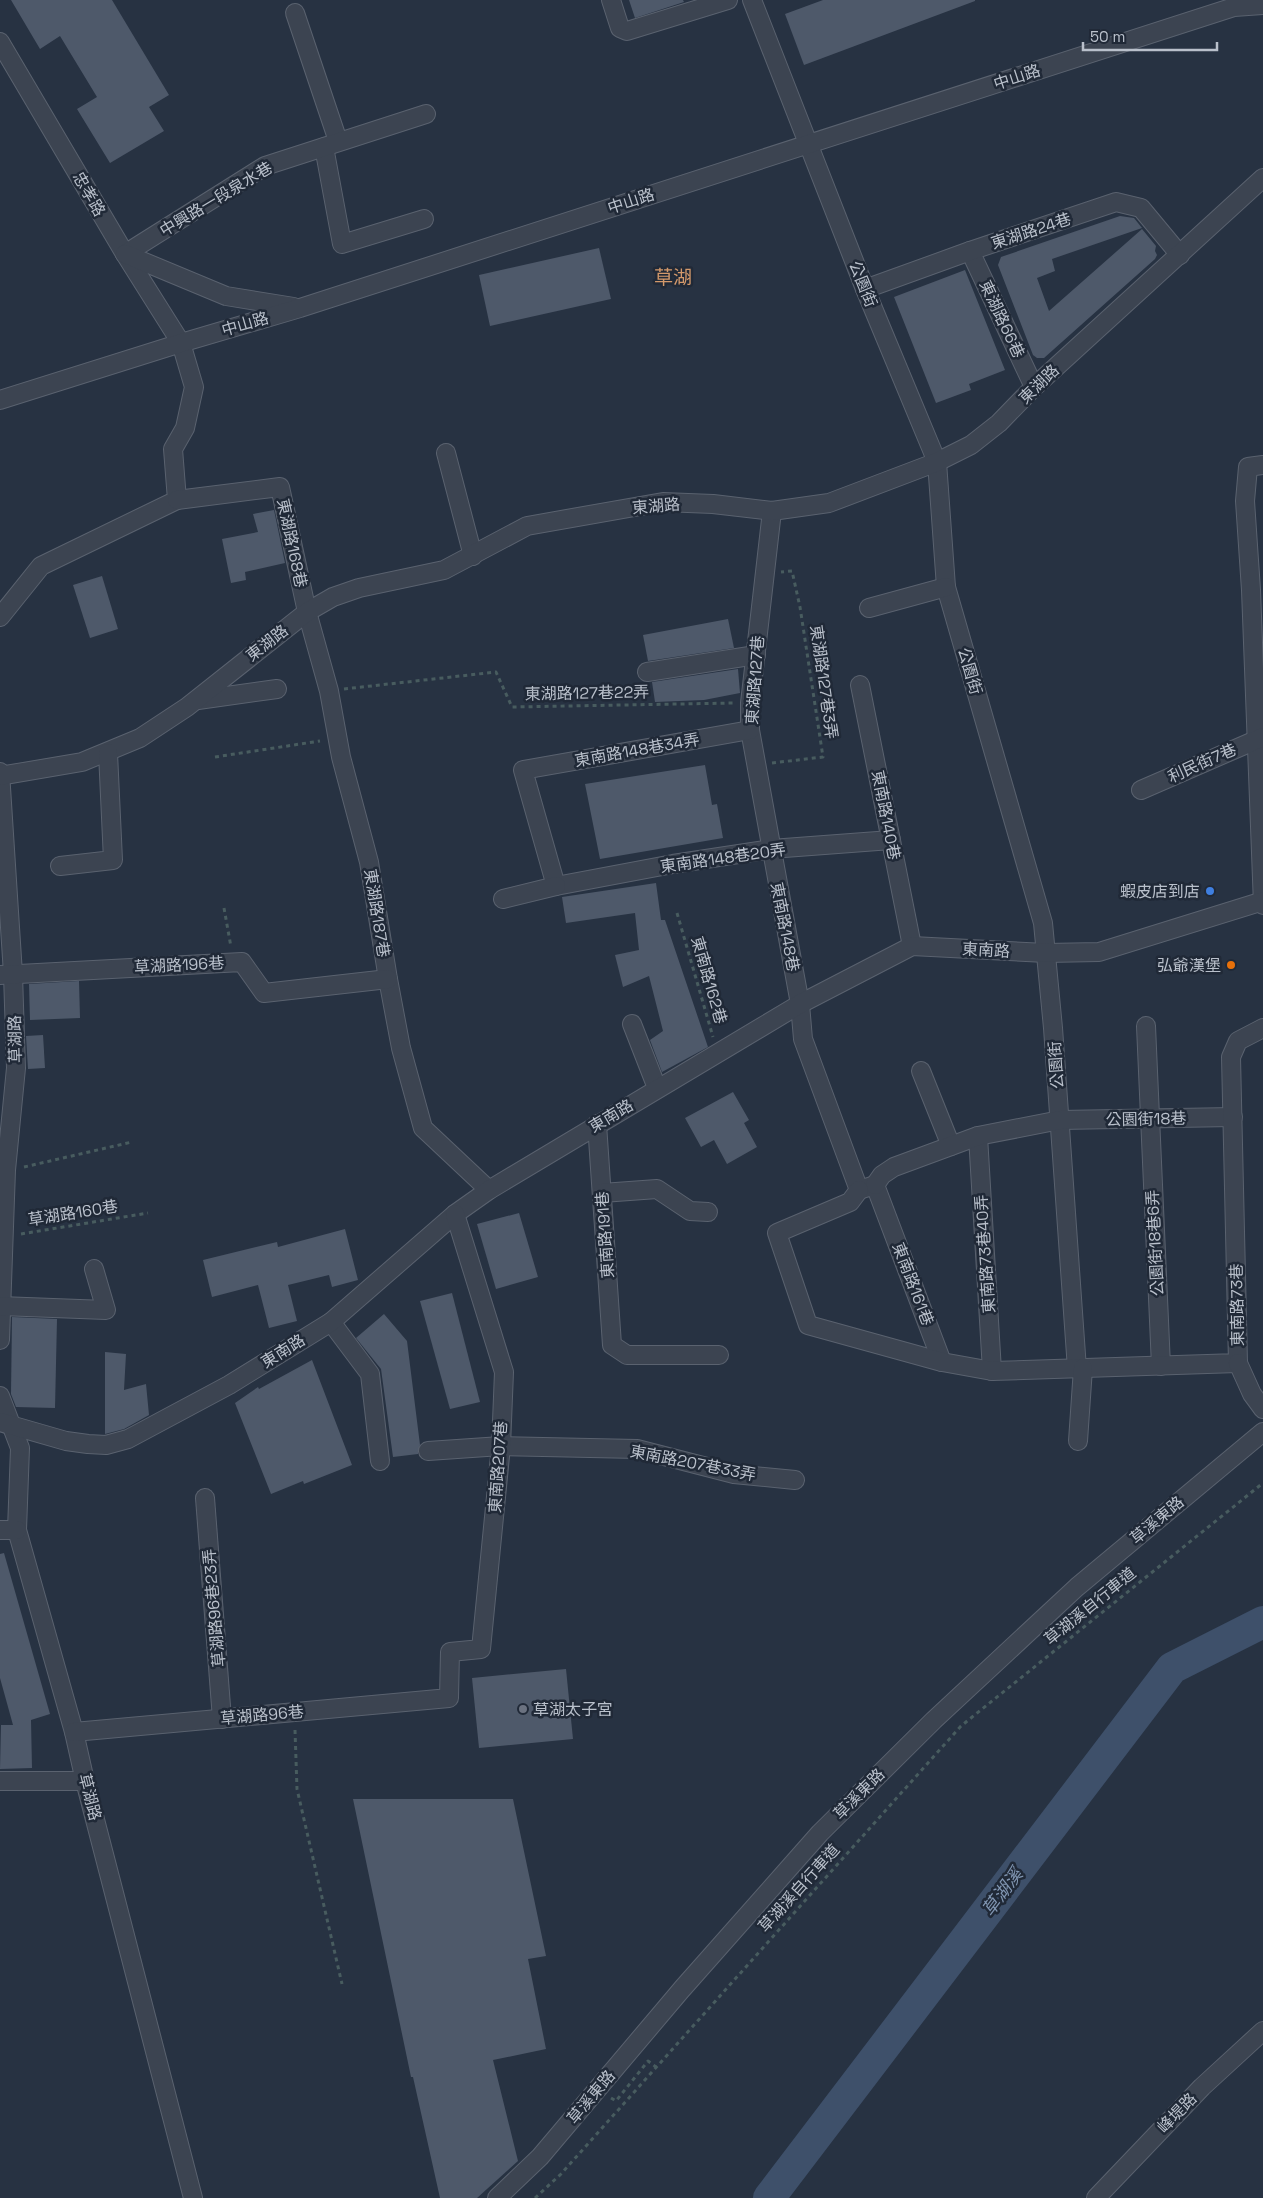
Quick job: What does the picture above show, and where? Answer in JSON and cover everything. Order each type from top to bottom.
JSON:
[{"type":"street","points":[[611,0],[620,28],[627,31],[728,0]]},
{"type":"street","name":"公園街","points":[[752,0],[810,144],[865,289],[937,462],[946,587],[1043,923],[1080,1369],[1078,1441]]},
{"type":"street","name":"中山路","points":[[0,400],[300,308],[1234,7],[1263,5]]},
{"type":"street","points":[[295,13],[331,144],[342,244],[424,219]]},
{"type":"street","name":"忠孝路","points":[[0,42],[125,254],[181,343]]},
{"type":"street","name":"中興路一段泉水巷","points":[[125,254],[265,166],[426,114]]},
{"type":"street","name":"東湖路","points":[[0,776],[82,762],[108,753],[140,738],[197,700],[306,612],[333,597],[359,588],[444,570],[527,526],[662,502],[714,504],[772,511],[829,503],[937,462],[971,445],[999,423],[1034,388],[1263,178]]},
{"type":"street","name":"東湖路24巷","points":[[865,289],[970,251],[1116,202],[1141,208],[1180,255]]},
{"type":"street","name":"東湖路66巷","points":[[970,251],[1034,388]]},
{"type":"street","points":[[125,254],[226,296],[300,308]]},
{"type":"street","points":[[177,500],[173,449],[185,428],[194,387],[181,343]]},
{"type":"street","points":[[446,453],[473,556]]},
{"type":"street","points":[[1255,466],[1244,501],[1257,589],[1263,903]]},
{"type":"street","name":"東湖路168巷","points":[[0,617],[41,566],[177,500],[280,487],[306,612]]},
{"type":"street","name":"東湖路127巷","points":[[771,849],[750,730],[750,703],[772,511]]},
{"type":"street","points":[[869,608],[946,587]]},
{"type":"street","name":"東湖路187巷","points":[[306,612],[329,691],[337,739],[369,862],[401,1048],[423,1128],[489,1190]]},
{"type":"street","points":[[647,672],[756,655]]},
{"type":"street","name":"東南路140巷","points":[[860,685],[912,946]]},
{"type":"street","points":[[197,700],[277,689]]},
{"type":"street","name":"東南路148巷34弄","points":[[556,886],[523,770],[750,730]]},
{"type":"street","name":"利民街7巷","points":[[1141,790],[1259,739]]},
{"type":"street","points":[[60,866],[113,860],[108,753]]},
{"type":"street","name":"草湖路","points":[[0,772],[7,975],[16,1068],[6,1118],[0,1340]]},
{"type":"street","name":"東南路148巷20弄","points":[[503,899],[556,886],[673,864],[771,849],[891,840]]},
{"type":"street","name":"東南路148巷","points":[[771,849],[800,1004]]},
{"type":"street","name":"東南路","points":[[5,1424],[88,1444],[106,1445],[128,1439],[229,1384],[331,1322],[455,1214],[489,1190],[800,1004],[912,946],[1046,953],[1099,952],[1150,935],[1263,903]]},
{"type":"street","name":"草湖路196巷","points":[[7,975],[242,962],[264,992],[388,979]]},
{"type":"street","name":"東南路161巷","points":[[800,1004],[803,1039],[942,1362]]},
{"type":"street","points":[[632,1024],[657,1088]]},
{"type":"street","name":"公園街18巷6弄","points":[[1146,1026],[1162,1366]]},
{"type":"street","name":"東南路73巷","points":[[942,1362],[992,1371],[1238,1362],[1231,1057],[1238,1041],[1263,1028]]},
{"type":"street","points":[[921,1071],[951,1146]]},
{"type":"street","name":"公園街18巷","points":[[942,1362],[808,1325],[777,1233],[850,1202],[894,1167],[978,1136],[1060,1120],[1233,1117]]},
{"type":"street","name":"東南路191巷","points":[[597,1124],[612,1345],[628,1354],[719,1354]]},
{"type":"street","name":"東南路73巷40弄","points":[[978,1136],[992,1371]]},
{"type":"street","points":[[602,1193],[657,1189],[690,1211],[708,1212]]},
{"type":"street","name":"東南路207巷","points":[[449,1698],[450,1652],[481,1649],[501,1446],[504,1372],[455,1214]]},
{"type":"street","points":[[0,1306],[106,1310],[94,1269]]},
{"type":"street","points":[[331,1322],[370,1374],[380,1461]]},
{"type":"street","points":[[1238,1362],[1252,1394],[1263,1409]]},
{"type":"street","name":"草湖路","points":[[0,1396],[5,1424],[20,1448],[9,1530],[74,1732],[193,2198]]},
{"type":"street","name":"草溪東路","points":[[497,2198],[540,2157],[682,1989],[820,1833],[934,1720],[1077,1587],[1263,1432]]},
{"type":"street","name":"東南路207巷33弄","points":[[428,1451],[501,1446],[637,1449],[734,1474],[795,1480]]},
{"type":"street","name":"草湖路96巷23弄","points":[[205,1498],[222,1719]]},
{"type":"street","name":"草湖路96巷","points":[[74,1732],[449,1698]]},
{"type":"street","points":[[0,1781],[85,1781]]},
{"type":"street","name":"峰堤路","points":[[1096,2198],[1202,2087],[1263,2031]]},
{"type":"path","name":"東湖路127巷3弄","points":[[756,765],[823,758],[800,608],[792,571],[765,573]]},
{"type":"path","name":"東湖路127巷22弄","points":[[329,691],[496,672],[512,707],[750,703]]},
{"type":"path","points":[[215,758],[337,739]]},
{"type":"path","points":[[224,908],[234,962]]},
{"type":"path","name":"東南路162巷","points":[[677,913],[718,1054]]},
{"type":"path","points":[[6,1170],[69,1158],[132,1142]]},
{"type":"path","name":"草湖路160巷","points":[[3,1237],[148,1213]]},
{"type":"path","name":"草湖溪自行車道","points":[[535,2198],[561,2174],[961,1726],[1263,1482]]},
{"type":"path","points":[[294,1712],[297,1790],[342,1984]]},
{"type":"building","points":[[11,0],[112,0],[169,95],[149,107],[164,131],[110,163],[77,109],[97,97],[60,36],[40,49]]},
{"type":"building","points":[[629,0],[683,0],[684,2],[635,18]]},
{"type":"building","points":[[823,0],[975,1],[804,65],[785,14]]},
{"type":"building","points":[[1120,216],[1134,218],[1142,228],[1052,259],[1055,271],[1037,278],[1049,311],[1142,229],[1156,246],[1155,251],[1157,255],[1155,259],[1044,358],[1037,358],[1033,355],[998,265],[1001,257]]},
{"type":"building","points":[[599,248],[611,299],[490,326],[479,275]]},
{"type":"building","points":[[965,270],[1005,370],[969,384],[971,390],[936,403],[894,297]]},
{"type":"building","points":[[274,510],[285,563],[245,572],[246,580],[231,583],[222,539],[258,532],[253,514]]},
{"type":"building","points":[[102,576],[118,629],[90,638],[73,585]]},
{"type":"building","points":[[728,619],[734,648],[648,661],[643,635]]},
{"type":"building","points":[[738,669],[740,693],[704,700],[655,702],[652,682]]},
{"type":"building","points":[[705,765],[712,805],[717,804],[723,838],[600,859],[585,784]]},
{"type":"building","points":[[656,883],[661,920],[665,920],[708,1047],[662,1072],[650,1040],[663,1031],[649,976],[623,987],[615,955],[639,950],[635,913],[566,923],[562,897]]},
{"type":"building","points":[[79,981],[80,1018],[30,1020],[29,984]]},
{"type":"building","points":[[43,1035],[45,1068],[28,1069],[26,1036]]},
{"type":"building","points":[[733,1092],[749,1120],[744,1123],[757,1147],[727,1164],[714,1140],[701,1147],[685,1118]]},
{"type":"building","points":[[519,1213],[538,1277],[496,1289],[477,1224]]},
{"type":"building","points":[[345,1229],[358,1280],[332,1287],[329,1275],[288,1285],[297,1321],[269,1328],[258,1285],[212,1297],[203,1260],[277,1242],[278,1247]]},
{"type":"building","points":[[452,1293],[480,1402],[450,1409],[420,1301]]},
{"type":"building","points":[[384,1314],[407,1341],[420,1445],[418,1454],[393,1457],[381,1369],[356,1338]]},
{"type":"building","points":[[12,1317],[57,1319],[55,1408],[16,1407],[11,1394]]},
{"type":"building","points":[[105,1352],[126,1354],[124,1390],[146,1384],[149,1415],[124,1429],[105,1434]]},
{"type":"building","points":[[312,1360],[352,1465],[304,1484],[303,1481],[271,1494],[235,1403],[258,1387],[259,1389]]},
{"type":"building","points":[[4,1553],[50,1714],[31,1720],[32,1768],[0,1769],[1,1725],[13,1725],[0,1678],[0,1554]]},
{"type":"building","name":"草湖太子宮","points":[[566,1669],[573,1739],[479,1748],[472,1678]]},
{"type":"building","points":[[353,1799],[513,1799],[546,1956],[528,1959],[546,2049],[493,2060],[518,2161],[477,2198],[440,2198],[413,2077],[411,2077]]},
{"type":"waterway","name":"草湖溪","points":[[769,2198],[1172,1668],[1263,1622]]},
{"type":"place","name":"蝦皮店到店","points":[[1210,891]]},
{"type":"place","name":"弘爺漢堡","points":[[1231,965]]},
{"type":"place","name":"草湖太子宮","points":[[523,1709]]},
{"type":"district","name":"草湖","points":[[673,277]]}]
